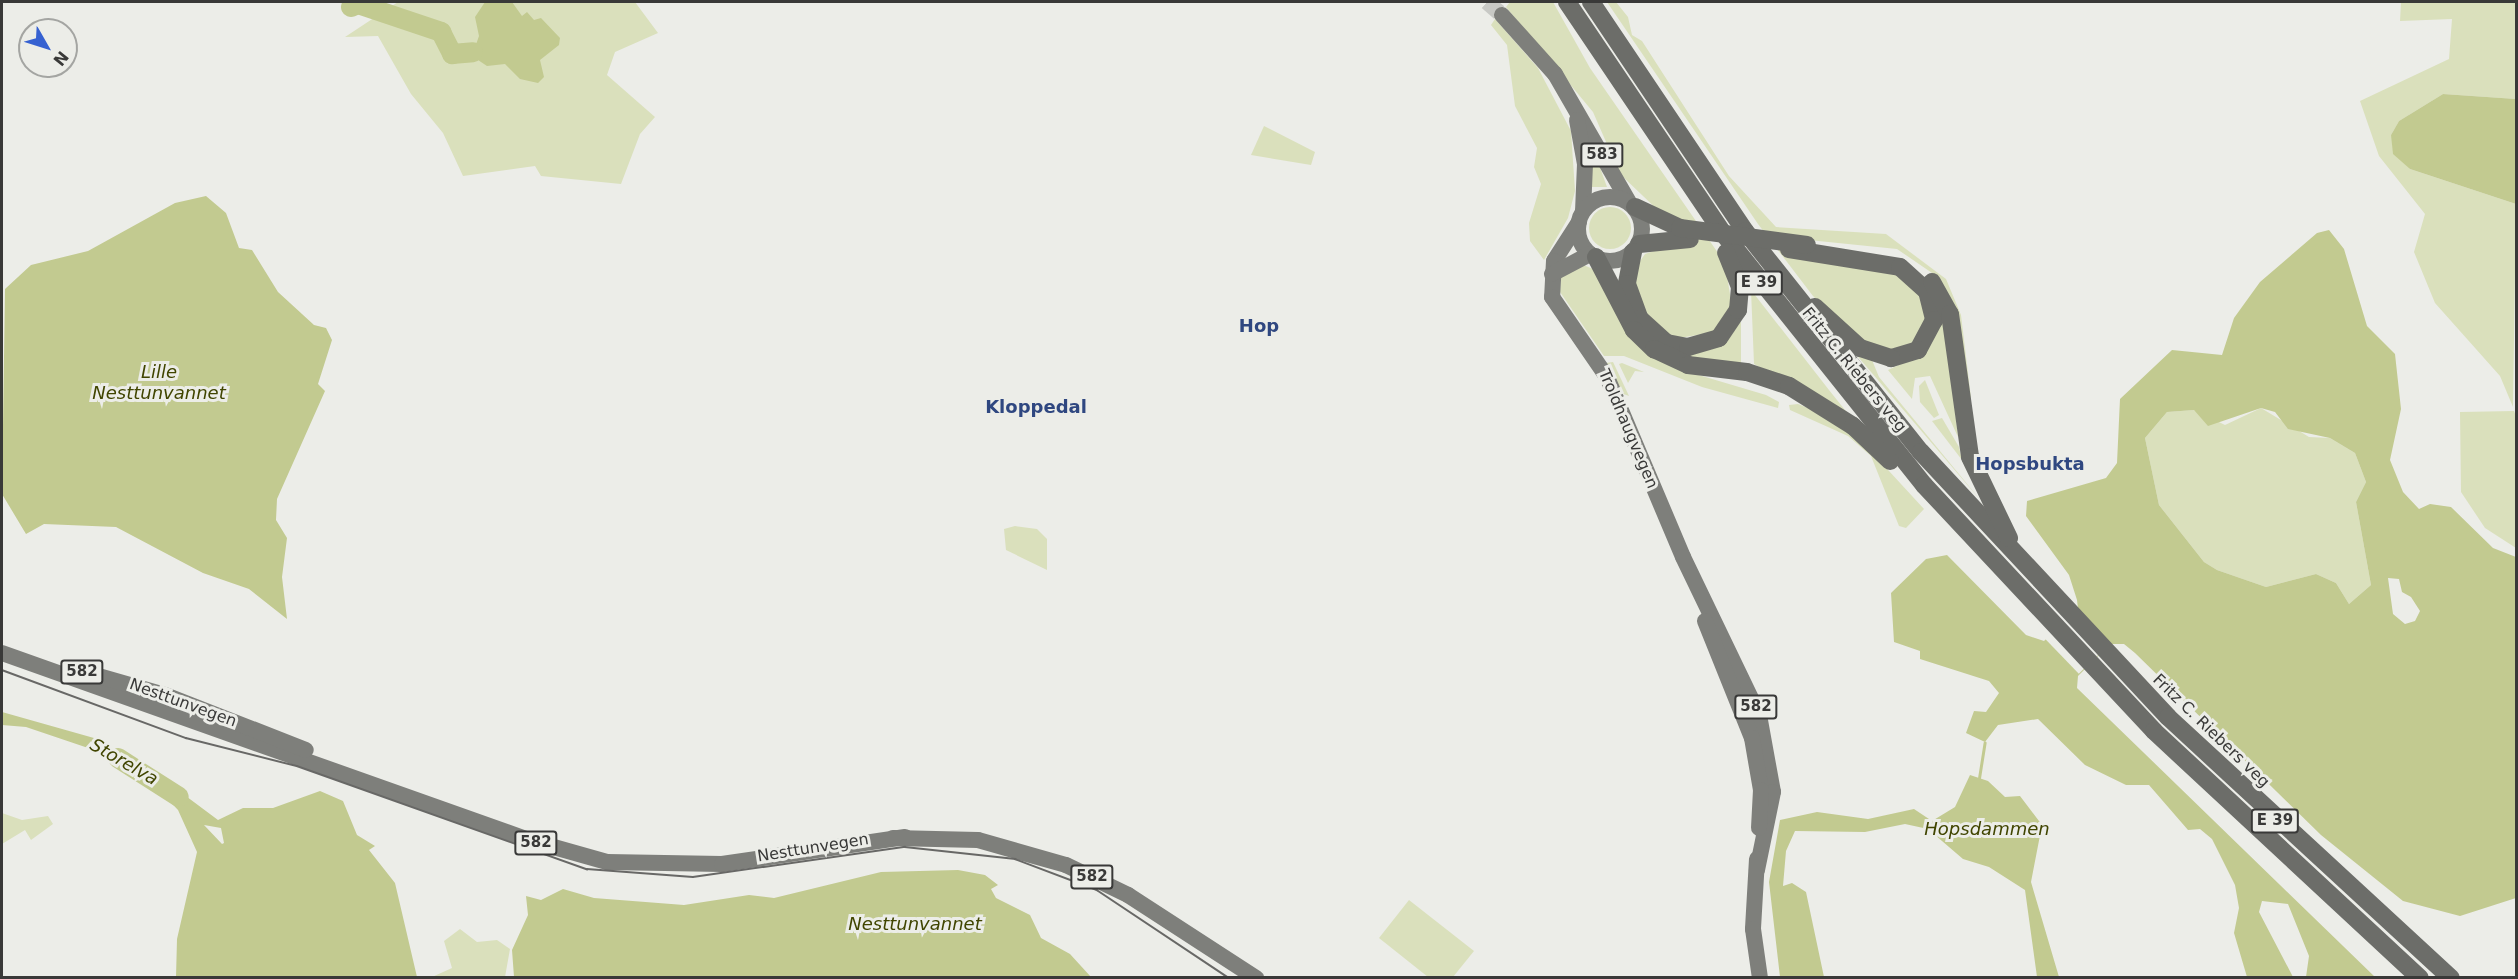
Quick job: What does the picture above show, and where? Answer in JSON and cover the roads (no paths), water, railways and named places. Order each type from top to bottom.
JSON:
[{"type":"highway","name":"Fritz C. Riebers veg","points":[[1567,2],[1682,177],[1840,386],[2048,622]]},
{"type":"highway","name":"Fritz C. Riebers veg","points":[[1591,2],[1745,231],[1868,388],[2028,571],[2107,656],[2284,830],[2451,978]]},
{"type":"highway","name":"E 39","points":[[1682,177],[1695,209],[1738,277],[1738,310],[1725,332],[1688,347],[1667,343],[1648,329],[1629,295],[1636,248],[1685,233]]},
{"type":"highway","name":"E 39","points":[[1632,205],[1685,233],[1895,256],[1923,273],[1941,293],[1950,314],[1970,457],[2028,571]]},
{"type":"highway","name":"E 39","points":[[1745,231],[1766,245],[1821,314],[1860,348],[1891,358],[1924,344],[1934,311],[1917,278],[1886,262],[1809,248]]},
{"type":"highway","name":"E 39","points":[[1593,255],[1634,330],[1654,349],[1688,364],[1776,380],[1836,414],[2271,845],[2420,978]]},
{"type":"main road","name":"583","points":[[1502,15],[1540,54],[1632,205]]},
{"type":"main road","name":"583","points":[[1575,108],[1585,165],[1581,217]]},
{"type":"main road","name":"E 39","points":[[1604,197],[1632,205],[1642,229],[1636,248],[1619,260],[1593,255],[1580,239],[1581,217],[1604,197]]},
{"type":"main road","name":"Troldhaugvegen","points":[[1581,217],[1559,249],[1552,274],[1552,297],[1607,377],[1683,557],[1756,755],[1757,870],[1753,928],[1760,978]]},
{"type":"main road","points":[[1552,274],[1593,255]]},
{"type":"main road","name":"Nesttunvegen","points":[[2,640],[277,738],[360,777]]},
{"type":"main road","name":"Nesttunvegen","points":[[2,652],[584,857],[637,866],[722,864],[847,840],[905,837],[978,840],[1066,865],[1128,895],[1256,978]]},
{"type":"water","points":[[485,2],[512,2],[522,16],[527,12],[534,20],[541,18],[560,38],[559,45],[540,60],[544,77],[538,83],[520,79],[505,64],[487,66],[472,56],[479,36],[475,17]]},
{"type":"water","points":[[2443,94],[2516,99],[2516,204],[2410,169],[2393,154],[2391,135],[2399,121]]},
{"type":"water","name":"Lille Nesttunvannet","points":[[206,196],[226,213],[239,248],[252,250],[278,292],[314,325],[326,328],[332,340],[318,384],[325,391],[277,499],[276,520],[287,538],[282,577],[287,619],[249,589],[203,573],[116,527],[44,524],[26,534],[2,494],[5,289],[31,265],[88,251],[175,203]]},
{"type":"water","points":[[2329,230],[2344,249],[2367,326],[2395,354],[2401,409],[2390,460],[2403,492],[2419,509],[2430,504],[2451,507],[2493,548],[2516,557],[2516,898],[2460,916],[2403,901],[2321,835],[2135,653],[2124,644],[2110,644],[2078,676],[2077,688],[2375,977],[2306,977],[2309,956],[2288,904],[2262,901],[2259,912],[2293,977],[2247,977],[2234,933],[2239,908],[2235,885],[2212,839],[2200,829],[2188,830],[2149,785],[2126,785],[2085,765],[2038,719],[1998,725],[1985,742],[1966,733],[1974,711],[1986,712],[1999,693],[1989,681],[1920,659],[1920,651],[1894,642],[1891,593],[1926,559],[1947,555],[2026,635],[2044,641],[2078,609],[2077,600],[2069,575],[2026,516],[2027,501],[2106,478],[2117,463],[2120,399],[2172,350],[2222,355],[2234,318],[2260,282],[2317,233]],"holes":[[[2261,408],[2275,412],[2288,429],[2330,438],[2355,453],[2366,482],[2356,502],[2371,585],[2349,604],[2336,583],[2316,574],[2266,587],[2217,570],[2204,562],[2159,505],[2145,438],[2167,412],[2194,410],[2208,426]],[[2388,578],[2399,579],[2402,592],[2411,597],[2420,611],[2415,621],[2405,624],[2393,614]]]},
{"type":"water","points":[[2,712],[101,740],[141,770],[137,776],[97,751],[26,727],[2,725]]},
{"type":"water","name":"Hopsdammen","points":[[1970,775],[1988,781],[2005,797],[2020,796],[2042,825],[2031,882],[2059,977],[2037,977],[2025,890],[1989,867],[1963,859],[1928,829],[1905,824],[1865,832],[1795,831],[1786,851],[1783,886],[1792,883],[1806,892],[1824,977],[1780,977],[1769,882],[1780,820],[1817,812],[1868,819],[1914,809],[1932,821],[1955,807]]},
{"type":"water","points":[[163,779],[218,820],[243,808],[273,808],[320,791],[343,801],[357,835],[375,846],[369,850],[395,883],[417,977],[176,977],[177,939],[197,852],[178,810],[156,787]],"holes":[[[204,825],[221,828],[224,843],[222,844]]]},
{"type":"water","name":"Nesttunvannet","points":[[958,870],[985,875],[998,885],[991,889],[996,898],[1030,915],[1041,938],[1070,954],[1091,977],[514,977],[512,950],[528,915],[526,896],[541,900],[563,889],[594,898],[684,905],[749,895],[774,898],[881,872]]},
{"type":"waterway","points":[[351,7],[358,4],[441,32],[452,54],[473,52]]},
{"type":"waterway","points":[[1979,778],[1985,742]]},
{"type":"waterway","name":"Storelva","points":[[118,758],[179,797]]},
{"type":"tunnel","points":[[1487,2],[1502,15]]},
{"type":"tram line","points":[[2,670],[186,738],[297,766],[587,869],[693,877],[905,847],[1015,859],[1097,890],[1229,978]]},
{"type":"district","name":"Hop","points":[[1259,326]]},
{"type":"district","name":"Kloppedal","points":[[1036,407]]},
{"type":"district","name":"Hopsbukta","points":[[2030,464]]}]
